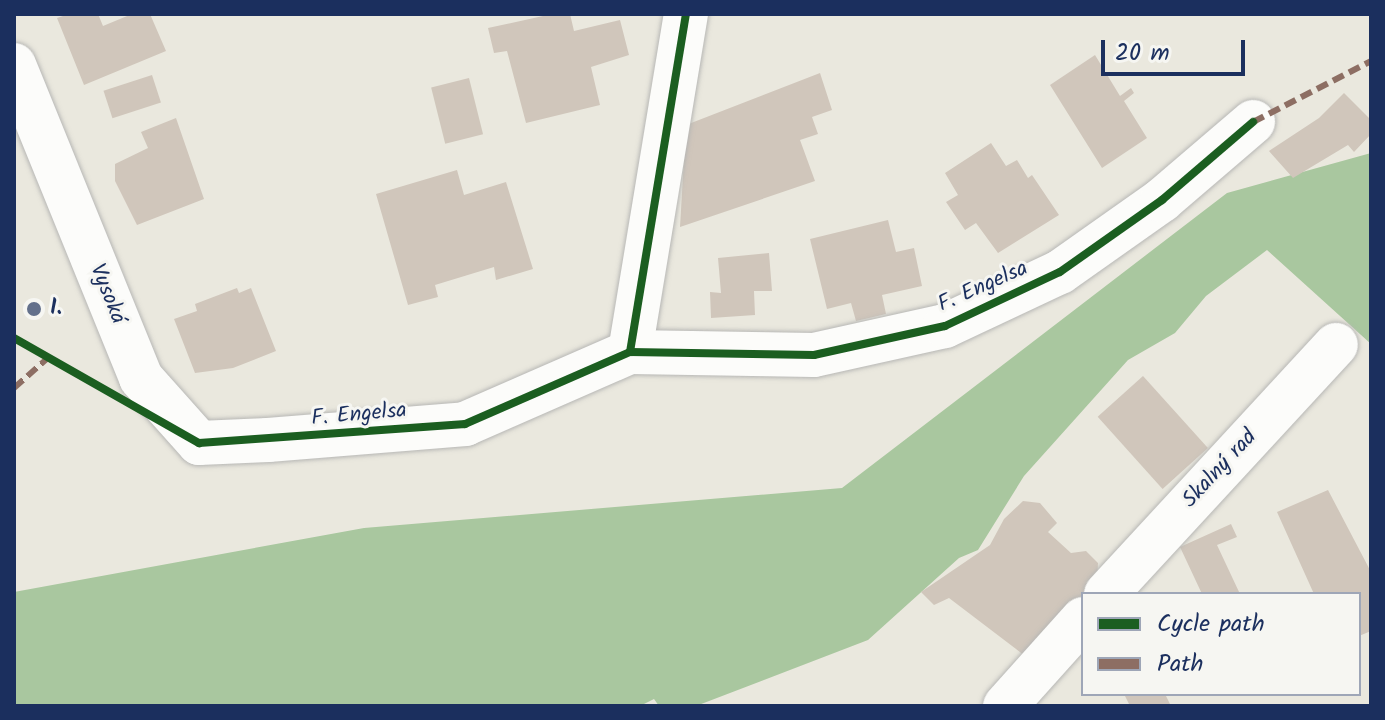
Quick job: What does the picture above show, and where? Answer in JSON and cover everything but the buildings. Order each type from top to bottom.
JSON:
[{"type":"street","points":[[630,352],[686,14]]},
{"type":"street","name":"Vysoká","points":[[14,65],[141,378],[199,443],[268,440]]},
{"type":"street","name":"F. Engelsa","points":[[268,440],[465,424],[630,352],[814,355],[945,326],[1060,272],[1162,200],[1253,122]]},
{"type":"street","name":"Skalný rad","points":[[1108,592],[1336,345]]},
{"type":"street","points":[[1005,706],[1081,621]]},
{"type":"green space","points":[[1371,153],[1371,344],[1267,250],[1206,296],[1175,333],[1128,360],[1024,476],[978,550],[959,558],[868,640],[696,706],[659,706],[654,699],[640,706],[14,706],[14,592],[364,528],[842,488],[1227,193]]},
{"type":"marked path","points":[[1253,122],[1371,61]]},
{"type":"marked path","points":[[14,388],[50,356]]},
{"type":"cycle path","points":[[14,338],[199,443],[465,424],[630,352],[686,14]]},
{"type":"cycle path","points":[[630,352],[814,355],[945,326],[1060,272],[1162,200],[1253,122]]},
{"type":"place","name":"I.","points":[[34,309]]}]
